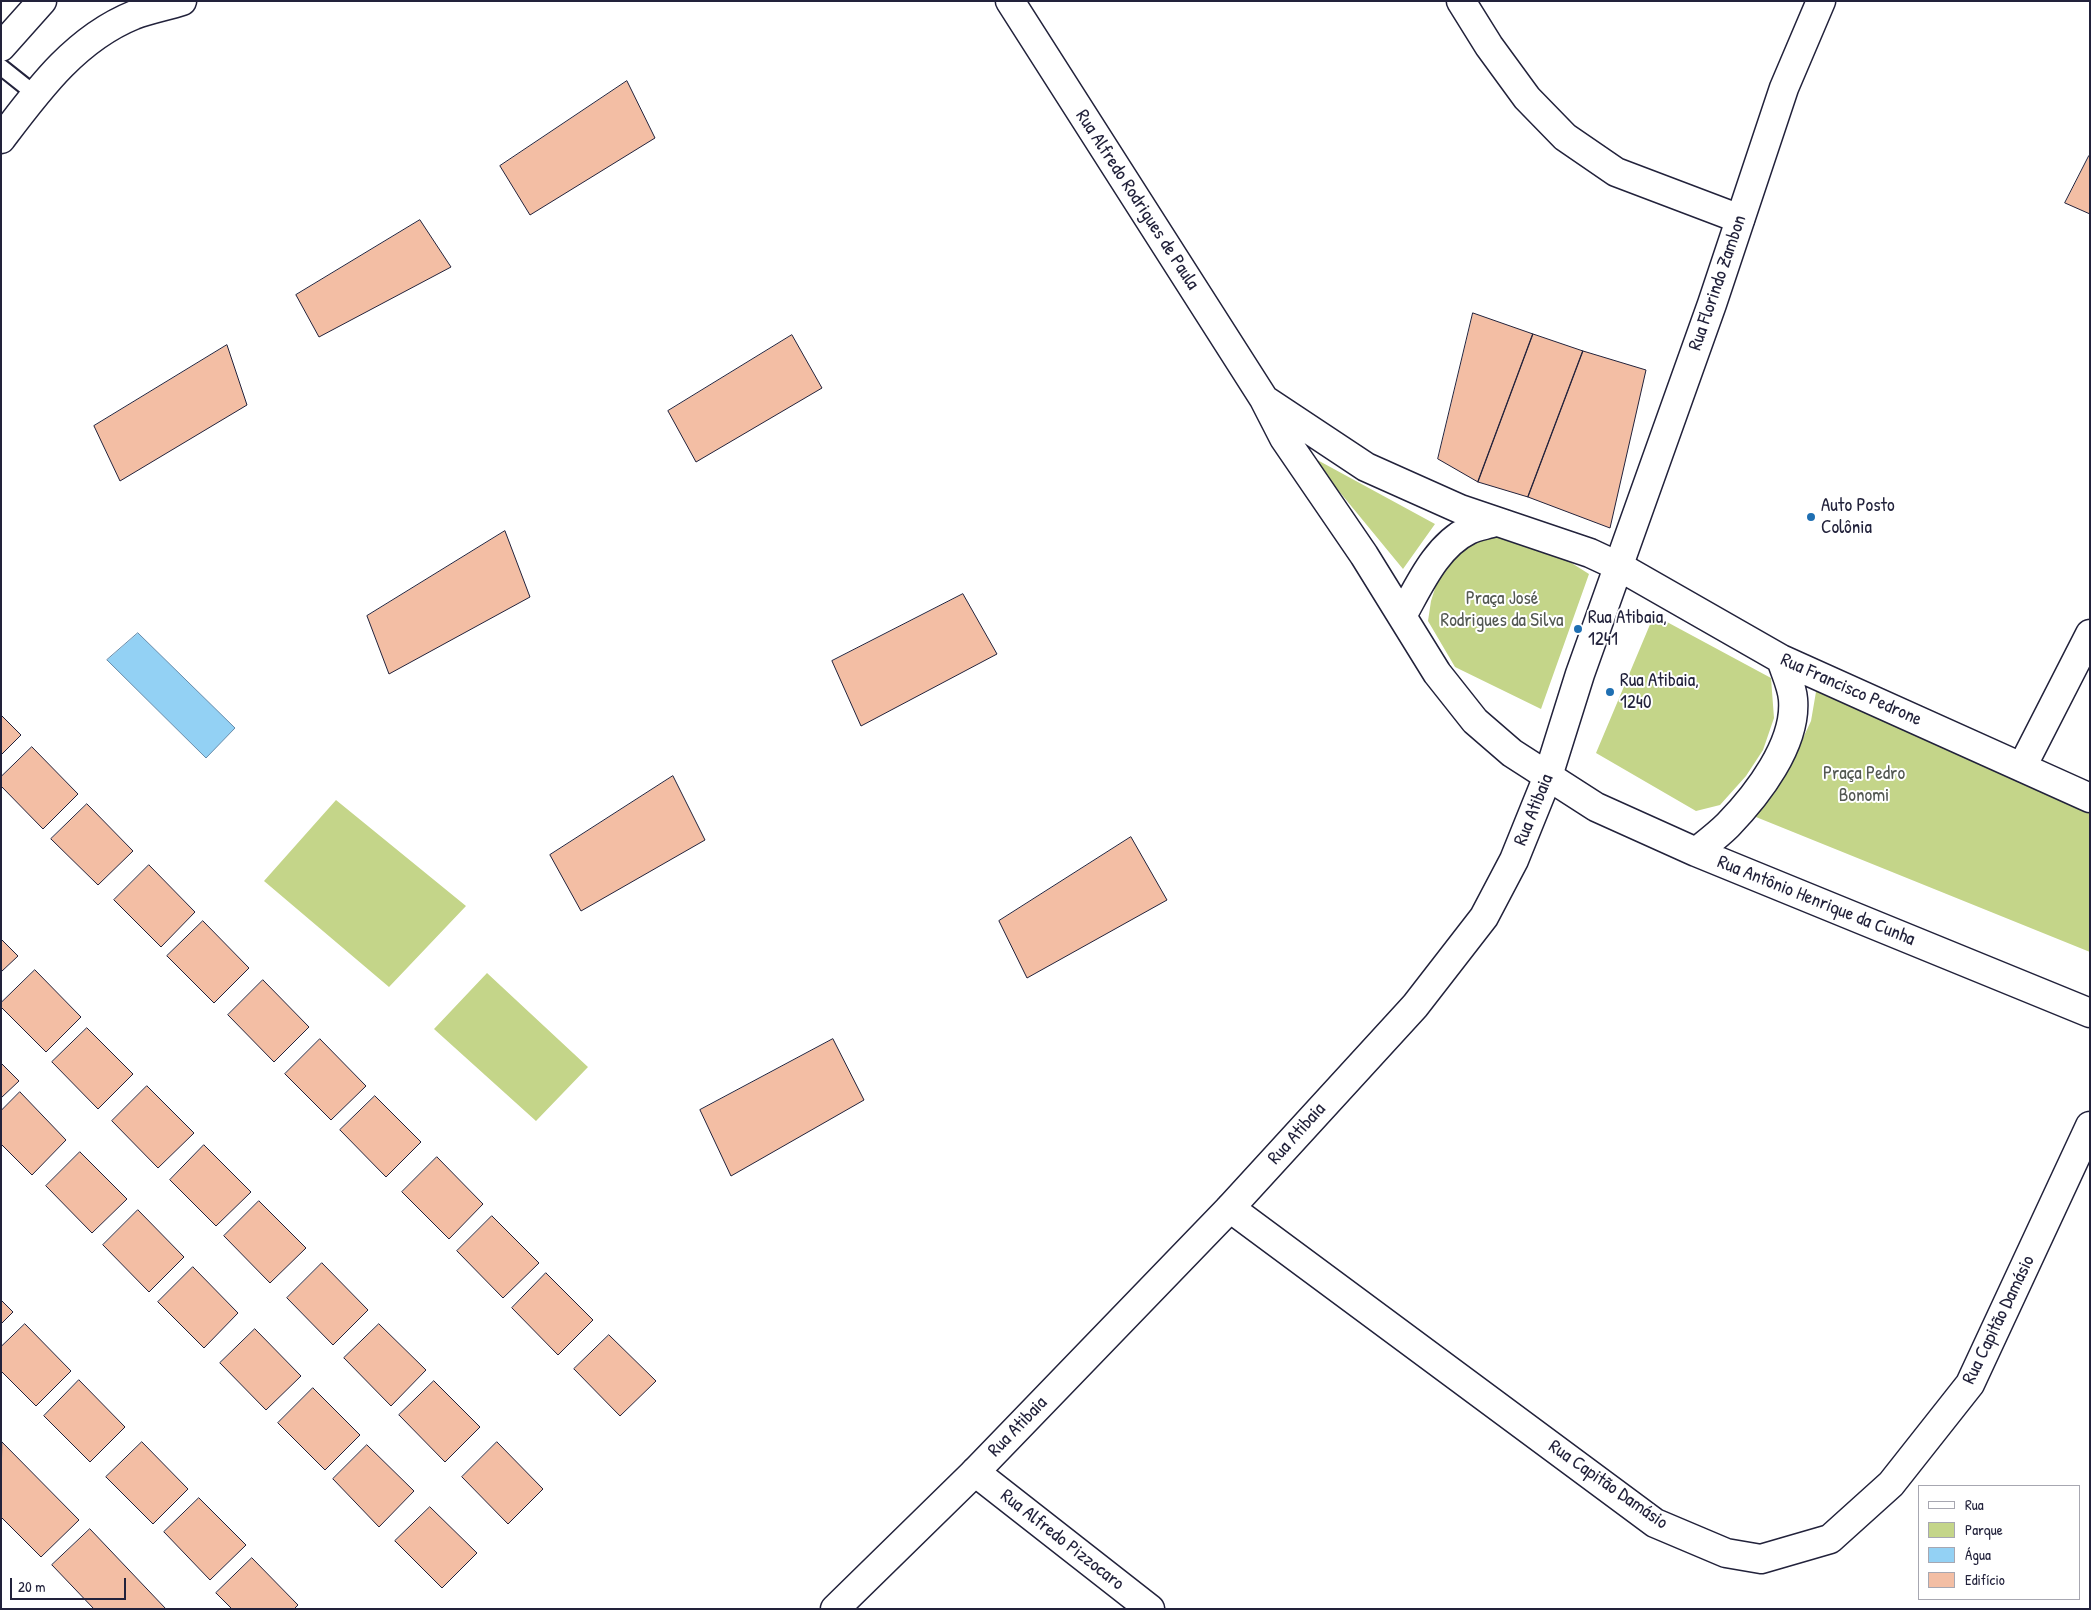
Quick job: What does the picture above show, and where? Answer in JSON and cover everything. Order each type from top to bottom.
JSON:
[{"type":"street","points":[[1,47],[42,1]]},
{"type":"street","points":[[1,139],[34,94],[65,59],[102,33],[134,15],[182,1]]},
{"type":"street","name":"Rua Alfredo Rodrigues de Paula","points":[[1010,1],[1264,399],[1284,438],[1364,555],[1437,673],[1475,721],[1512,753],[1548,776]]},
{"type":"street","points":[[1461,1],[1489,46],[1527,98],[1565,138],[1616,172],[1740,219]]},
{"type":"street","name":"Rua Florindo Zambon","points":[[1620,567],[1784,88],[1821,1]]},
{"type":"street","name":"Rua Alfredo Rodrigues de Paula","points":[[1264,399],[1366,467],[1460,509],[1562,543],[1620,567]]},
{"type":"street","points":[[1402,616],[1429,568],[1446,548],[1469,530],[1495,522]]},
{"type":"street","name":"Rua Francisco Pedrone","points":[[1620,567],[1781,659],[2090,798]]},
{"type":"street","name":"Rua Atibaia","points":[[835,1609],[974,1472],[1230,1208],[1415,1006],[1484,917],[1514,860],[1548,776],[1580,674],[1620,567]]},
{"type":"street","points":[[2022,767],[2090,634]]},
{"type":"street","points":[[1696,852],[1728,826],[1760,787],[1778,760],[1790,730],[1793,700],[1781,659]]},
{"type":"street","name":"Rua Antônio Henrique da Cunha","points":[[1548,776],[1596,806],[1696,852],[2090,1013]]},
{"type":"street","name":"Rua Capitão Damásio","points":[[1230,1208],[1655,1523],[1726,1553],[1761,1559],[1830,1539],[1891,1484],[1970,1384],[2090,1126]]},
{"type":"street","name":"Rua Alfredo Pizzocaro","points":[[974,1472],[1150,1609]]},
{"type":"lane","points":[[1,67],[34,94]]},
{"type":"green space","points":[[1310,456],[1435,524],[1403,569]]},
{"type":"green space","name":"Praça José Rodrigues da Silva","points":[[1496,535],[1551,550],[1589,574],[1541,709],[1455,667],[1428,621],[1431,601],[1439,576],[1454,555],[1470,540]]},
{"type":"green space","points":[[1654,615],[1771,678],[1774,718],[1763,750],[1746,776],[1720,805],[1696,811],[1596,753]]},
{"type":"green space","name":"Praça Pedro Bonomi","points":[[1817,686],[2090,813],[2090,952],[1751,815],[1795,755],[1811,721]]},
{"type":"green space","points":[[336,800],[466,906],[389,987],[264,881]]},
{"type":"green space","points":[[487,973],[588,1067],[536,1121],[434,1029]]},
{"type":"water","points":[[138,633],[235,728],[206,758],[107,660]]},
{"type":"building","points":[[627,81],[655,138],[530,215],[500,166]]},
{"type":"building","points":[[2090,157],[2090,214],[2065,203]]},
{"type":"building","points":[[420,220],[451,267],[319,337],[296,295]]},
{"type":"building","points":[[1473,313],[1533,334],[1478,482],[1438,459]]},
{"type":"building","points":[[1533,334],[1583,351],[1528,497],[1478,482]]},
{"type":"building","points":[[792,335],[822,388],[696,462],[668,411]]},
{"type":"building","points":[[227,345],[247,405],[120,481],[94,426]]},
{"type":"building","points":[[1583,351],[1646,370],[1610,528],[1528,497]]},
{"type":"building","points":[[505,531],[530,597],[389,674],[367,616]]},
{"type":"building","points":[[963,594],[997,654],[861,726],[832,661]]},
{"type":"building","points":[[1,715],[21,735],[1,755]]},
{"type":"building","points":[[32,747],[78,794],[43,829],[1,786],[1,777]]},
{"type":"building","points":[[673,776],[705,840],[581,911],[550,855]]},
{"type":"building","points":[[87,804],[133,851],[98,885],[51,839]]},
{"type":"building","points":[[1131,837],[1167,900],[1027,978],[999,921]]},
{"type":"building","points":[[149,865],[195,912],[161,947],[114,900]]},
{"type":"building","points":[[203,921],[249,968],[214,1003],[167,956]]},
{"type":"building","points":[[1,939],[18,956],[1,972]]},
{"type":"building","points":[[35,970],[81,1017],[46,1052],[1,1007],[1,1003]]},
{"type":"building","points":[[263,980],[309,1027],[274,1062],[228,1015]]},
{"type":"building","points":[[87,1028],[133,1074],[98,1109],[52,1062]]},
{"type":"building","points":[[320,1039],[366,1086],[331,1120],[285,1074]]},
{"type":"building","points":[[833,1039],[864,1100],[731,1176],[700,1110]]},
{"type":"building","points":[[1,1063],[19,1081],[1,1098]]},
{"type":"building","points":[[147,1086],[194,1133],[158,1168],[112,1121]]},
{"type":"building","points":[[20,1092],[66,1140],[32,1175],[1,1144],[1,1111]]},
{"type":"building","points":[[375,1096],[421,1142],[386,1177],[340,1130]]},
{"type":"building","points":[[204,1145],[251,1192],[216,1226],[170,1180]]},
{"type":"building","points":[[80,1152],[127,1199],[92,1233],[46,1186]]},
{"type":"building","points":[[437,1157],[483,1204],[449,1239],[402,1192]]},
{"type":"building","points":[[259,1201],[306,1248],[270,1283],[224,1236]]},
{"type":"building","points":[[138,1210],[184,1257],[149,1292],[103,1245]]},
{"type":"building","points":[[492,1216],[539,1263],[503,1298],[457,1251]]},
{"type":"building","points":[[322,1263],[368,1310],[333,1345],[287,1298]]},
{"type":"building","points":[[193,1267],[238,1313],[204,1348],[158,1302]]},
{"type":"building","points":[[546,1273],[593,1320],[558,1355],[512,1308]]},
{"type":"building","points":[[1,1300],[13,1312],[1,1324]]},
{"type":"building","points":[[25,1324],[71,1371],[36,1406],[1,1371],[1,1347]]},
{"type":"building","points":[[379,1324],[426,1370],[391,1406],[344,1358]]},
{"type":"building","points":[[255,1329],[301,1376],[266,1410],[220,1363]]},
{"type":"building","points":[[609,1335],[656,1381],[620,1416],[574,1369]]},
{"type":"building","points":[[79,1380],[125,1427],[90,1462],[44,1416]]},
{"type":"building","points":[[434,1381],[480,1427],[445,1462],[399,1415]]},
{"type":"building","points":[[313,1388],[360,1435],[325,1470],[278,1423]]},
{"type":"building","points":[[2,1442],[79,1520],[41,1557],[1,1517]]},
{"type":"building","points":[[142,1442],[188,1489],[153,1524],[106,1477]]},
{"type":"building","points":[[497,1442],[543,1489],[508,1524],[462,1477]]},
{"type":"building","points":[[367,1445],[414,1491],[379,1527],[333,1479]]},
{"type":"building","points":[[199,1498],[246,1545],[210,1580],[164,1532]]},
{"type":"building","points":[[430,1507],[477,1553],[442,1588],[395,1541]]},
{"type":"building","points":[[90,1529],[166,1609],[94,1609],[52,1565]]},
{"type":"building","points":[[252,1558],[298,1605],[294,1609],[232,1609],[216,1593]]},
{"type":"place","name":"Auto Posto Colônia","points":[[1811,517]]},
{"type":"place","name":"Rua Atibaia, 1241","points":[[1578,629]]},
{"type":"place","name":"Rua Atibaia, 1240","points":[[1610,692]]}]
